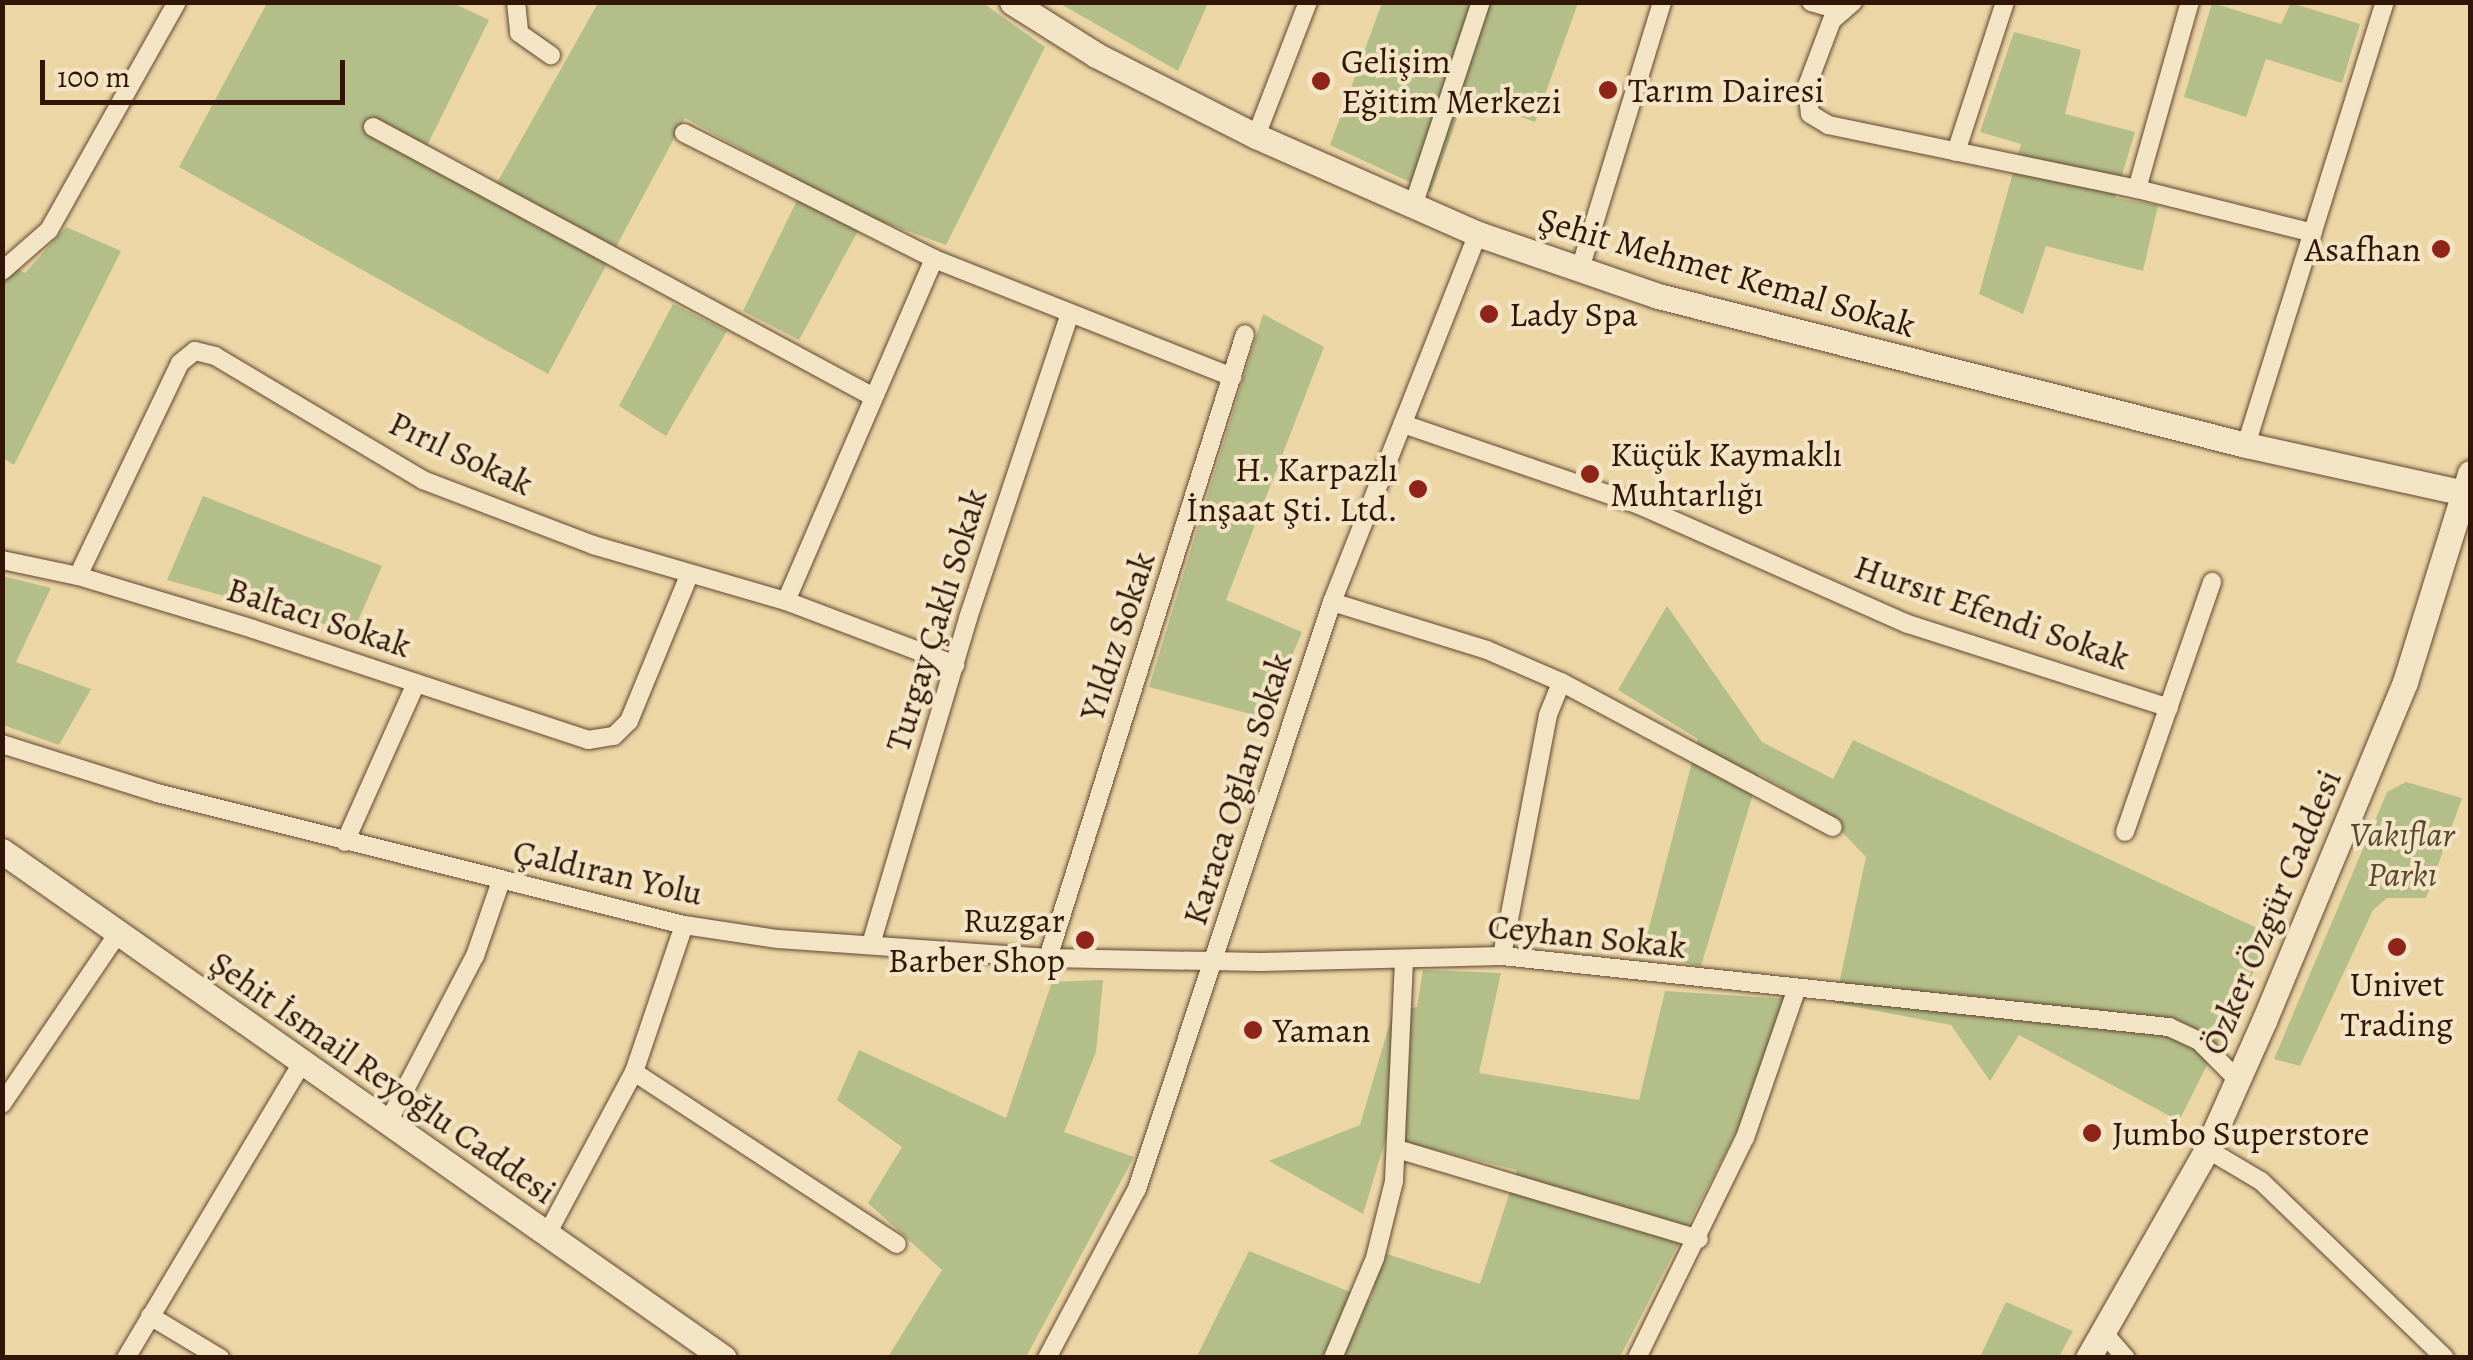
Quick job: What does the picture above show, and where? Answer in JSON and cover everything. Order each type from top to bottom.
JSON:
[{"type":"street","points":[[2,271],[49,230],[177,2]]},
{"type":"street","points":[[516,2],[519,33],[552,54]]},
{"type":"street","name":"Şehit Mehmet Kemal Sokak","points":[[1012,2],[1096,55],[1256,136],[1478,234],[1580,269],[1744,320],[2246,445],[2468,483]]},
{"type":"street","points":[[1256,136],[1308,2]]},
{"type":"street","points":[[1413,206],[1481,2]]},
{"type":"street","points":[[1580,269],[1662,2]]},
{"type":"street","points":[[1812,2],[1848,7]]},
{"type":"street","points":[[1956,152],[2005,2]]},
{"type":"street","points":[[2137,188],[2190,2]]},
{"type":"street","points":[[2246,445],[2385,2]]},
{"type":"street","points":[[1848,7],[1820,41],[1807,86],[1810,114],[1828,125],[2137,188],[2313,233]]},
{"type":"street","points":[[373,127],[870,395]]},
{"type":"street","points":[[684,133],[934,259],[1069,317],[1232,376]]},
{"type":"street","name":"Karaca Oğlan Sokak","points":[[1047,1358],[1137,1189],[1332,602],[1478,234]]},
{"type":"street","points":[[786,601],[870,395],[934,259]]},
{"type":"street","name":"Turgay Çaklı Sokak","points":[[871,944],[955,666],[1069,317]]},
{"type":"street","name":"Yıldız Sokak","points":[[1048,958],[1245,334]]},
{"type":"street","name":"Pırıl Sokak","points":[[78,576],[180,362],[195,351],[215,356],[423,480],[688,578],[786,601],[955,666]]},
{"type":"street","name":"Hursıt Efendi Sokak","points":[[1404,424],[1639,505],[1908,624],[2168,708]]},
{"type":"street","name":"Özker Özgür Caddesi","points":[[2088,1358],[2207,1149],[2238,1080],[2405,682],[2468,483]]},
{"type":"street","name":"Baltacı Sokak","points":[[2,560],[78,576],[588,740],[614,736],[630,721],[688,578]]},
{"type":"street","points":[[2125,832],[2212,582]]},
{"type":"street","points":[[1332,602],[1487,650],[1561,682],[1833,828]]},
{"type":"street","points":[[1502,956],[1548,715],[1561,682]]},
{"type":"street","points":[[345,842],[416,683]]},
{"type":"street","name":"Çaldıran Yolu","points":[[2,744],[345,842],[684,925],[1048,958],[1216,960]]},
{"type":"street","name":"Şehit İsmail Reyoğlu Caddesi","points":[[2,850],[724,1358]]},
{"type":"street","points":[[387,1124],[475,956],[501,882]]},
{"type":"street","points":[[546,1236],[634,1072],[684,925]]},
{"type":"street","points":[[2,1104],[119,932]]},
{"type":"street","name":"Ceyhan Sokak","points":[[1216,960],[1502,956],[1796,991],[2169,1026],[2199,1041],[2238,1080]]},
{"type":"street","points":[[1333,1358],[1375,1258],[1398,1149],[1404,959]]},
{"type":"street","points":[[1637,1358],[1745,1138],[1796,991]]},
{"type":"street","points":[[126,1358],[302,1063]]},
{"type":"street","points":[[634,1072],[897,1244]]},
{"type":"street","points":[[1398,1149],[1699,1238]]},
{"type":"street","points":[[2207,1149],[2261,1182],[2445,1358]]},
{"type":"street","points":[[150,1316],[220,1358]]},
{"type":"street","points":[[2102,1332],[2126,1358]]},
{"type":"green space","points":[[267,3],[453,3],[489,20],[420,160],[488,199],[598,3],[983,3],[1045,47],[946,245],[866,216],[799,340],[743,311],[805,184],[685,118],[548,374],[179,167]]},
{"type":"green space","points":[[1059,3],[1208,3],[1178,71]]},
{"type":"green space","points":[[1382,3],[1578,3],[1535,122],[1465,96],[1431,192],[1330,145]]},
{"type":"green space","points":[[2212,3],[2281,24],[2291,3],[2360,24],[2342,83],[2266,59],[2246,117],[2184,97]]},
{"type":"green space","points":[[2014,32],[2081,50],[2065,114],[2135,132],[2115,198],[2158,205],[2143,271],[2046,246],[2023,314],[1979,294],[2021,144],[1980,132]]},
{"type":"green space","points":[[66,227],[121,251],[14,465],[3,458],[2,261],[25,273]]},
{"type":"green space","points":[[673,304],[727,331],[666,436],[619,406]]},
{"type":"green space","points":[[1263,314],[1324,347],[1226,600],[1302,632],[1266,718],[1149,687]]},
{"type":"green space","points":[[203,496],[382,566],[353,632],[167,580]]},
{"type":"green space","points":[[2,576],[51,588],[16,662],[91,689],[59,745],[3,725]]},
{"type":"green space","points":[[1667,606],[1762,742],[1833,779],[1853,740],[2272,935],[2179,1121],[2019,1035],[1990,1081],[1951,1025],[1835,1003],[1866,857],[1819,808],[1759,774],[1701,966],[1642,955],[1698,739],[1618,690]]},
{"type":"green space","name":"Vakıflar Parkı","points":[[2406,782],[2462,798],[2426,898],[2387,898],[2373,910],[2300,1066],[2274,1059],[2387,792]]},
{"type":"green space","points":[[1423,970],[1501,973],[1479,1073],[1639,1100],[1665,991],[1804,1000],[1620,1357],[1196,1358],[1249,1251],[1370,1300],[1384,1253],[1480,1284],[1517,1170],[1386,1138],[1363,1214],[1269,1161],[1360,1125],[1393,1012],[1417,1007]]},
{"type":"green space","points":[[1103,980],[1096,1052],[1064,1132],[1134,1157],[1026,1357],[888,1357],[942,1270],[868,1203],[902,1147],[837,1100],[859,1050],[1006,1118],[1052,982]]},
{"type":"green space","points":[[2006,1302],[2073,1331],[2059,1357],[1980,1357]]},
{"type":"place","name":"Gelişim Eğitim Merkezi","points":[[1321,81]]},
{"type":"place","name":"Tarım Dairesi","points":[[1608,90]]},
{"type":"place","name":"Asafhan","points":[[2441,249]]},
{"type":"place","name":"Lady Spa","points":[[1489,314]]},
{"type":"place","name":"Küçük Kaymaklı Muhtarlığı","points":[[1590,474]]},
{"type":"place","name":"H. Karpazlı İnşaat Şti. Ltd.","points":[[1418,489]]},
{"type":"place","name":"Ruzgar Barber Shop","points":[[1085,940]]},
{"type":"place","name":"Univet Trading","points":[[2397,947]]},
{"type":"place","name":"Yaman","points":[[1253,1030]]},
{"type":"place","name":"Jumbo Superstore","points":[[2092,1133]]}]
